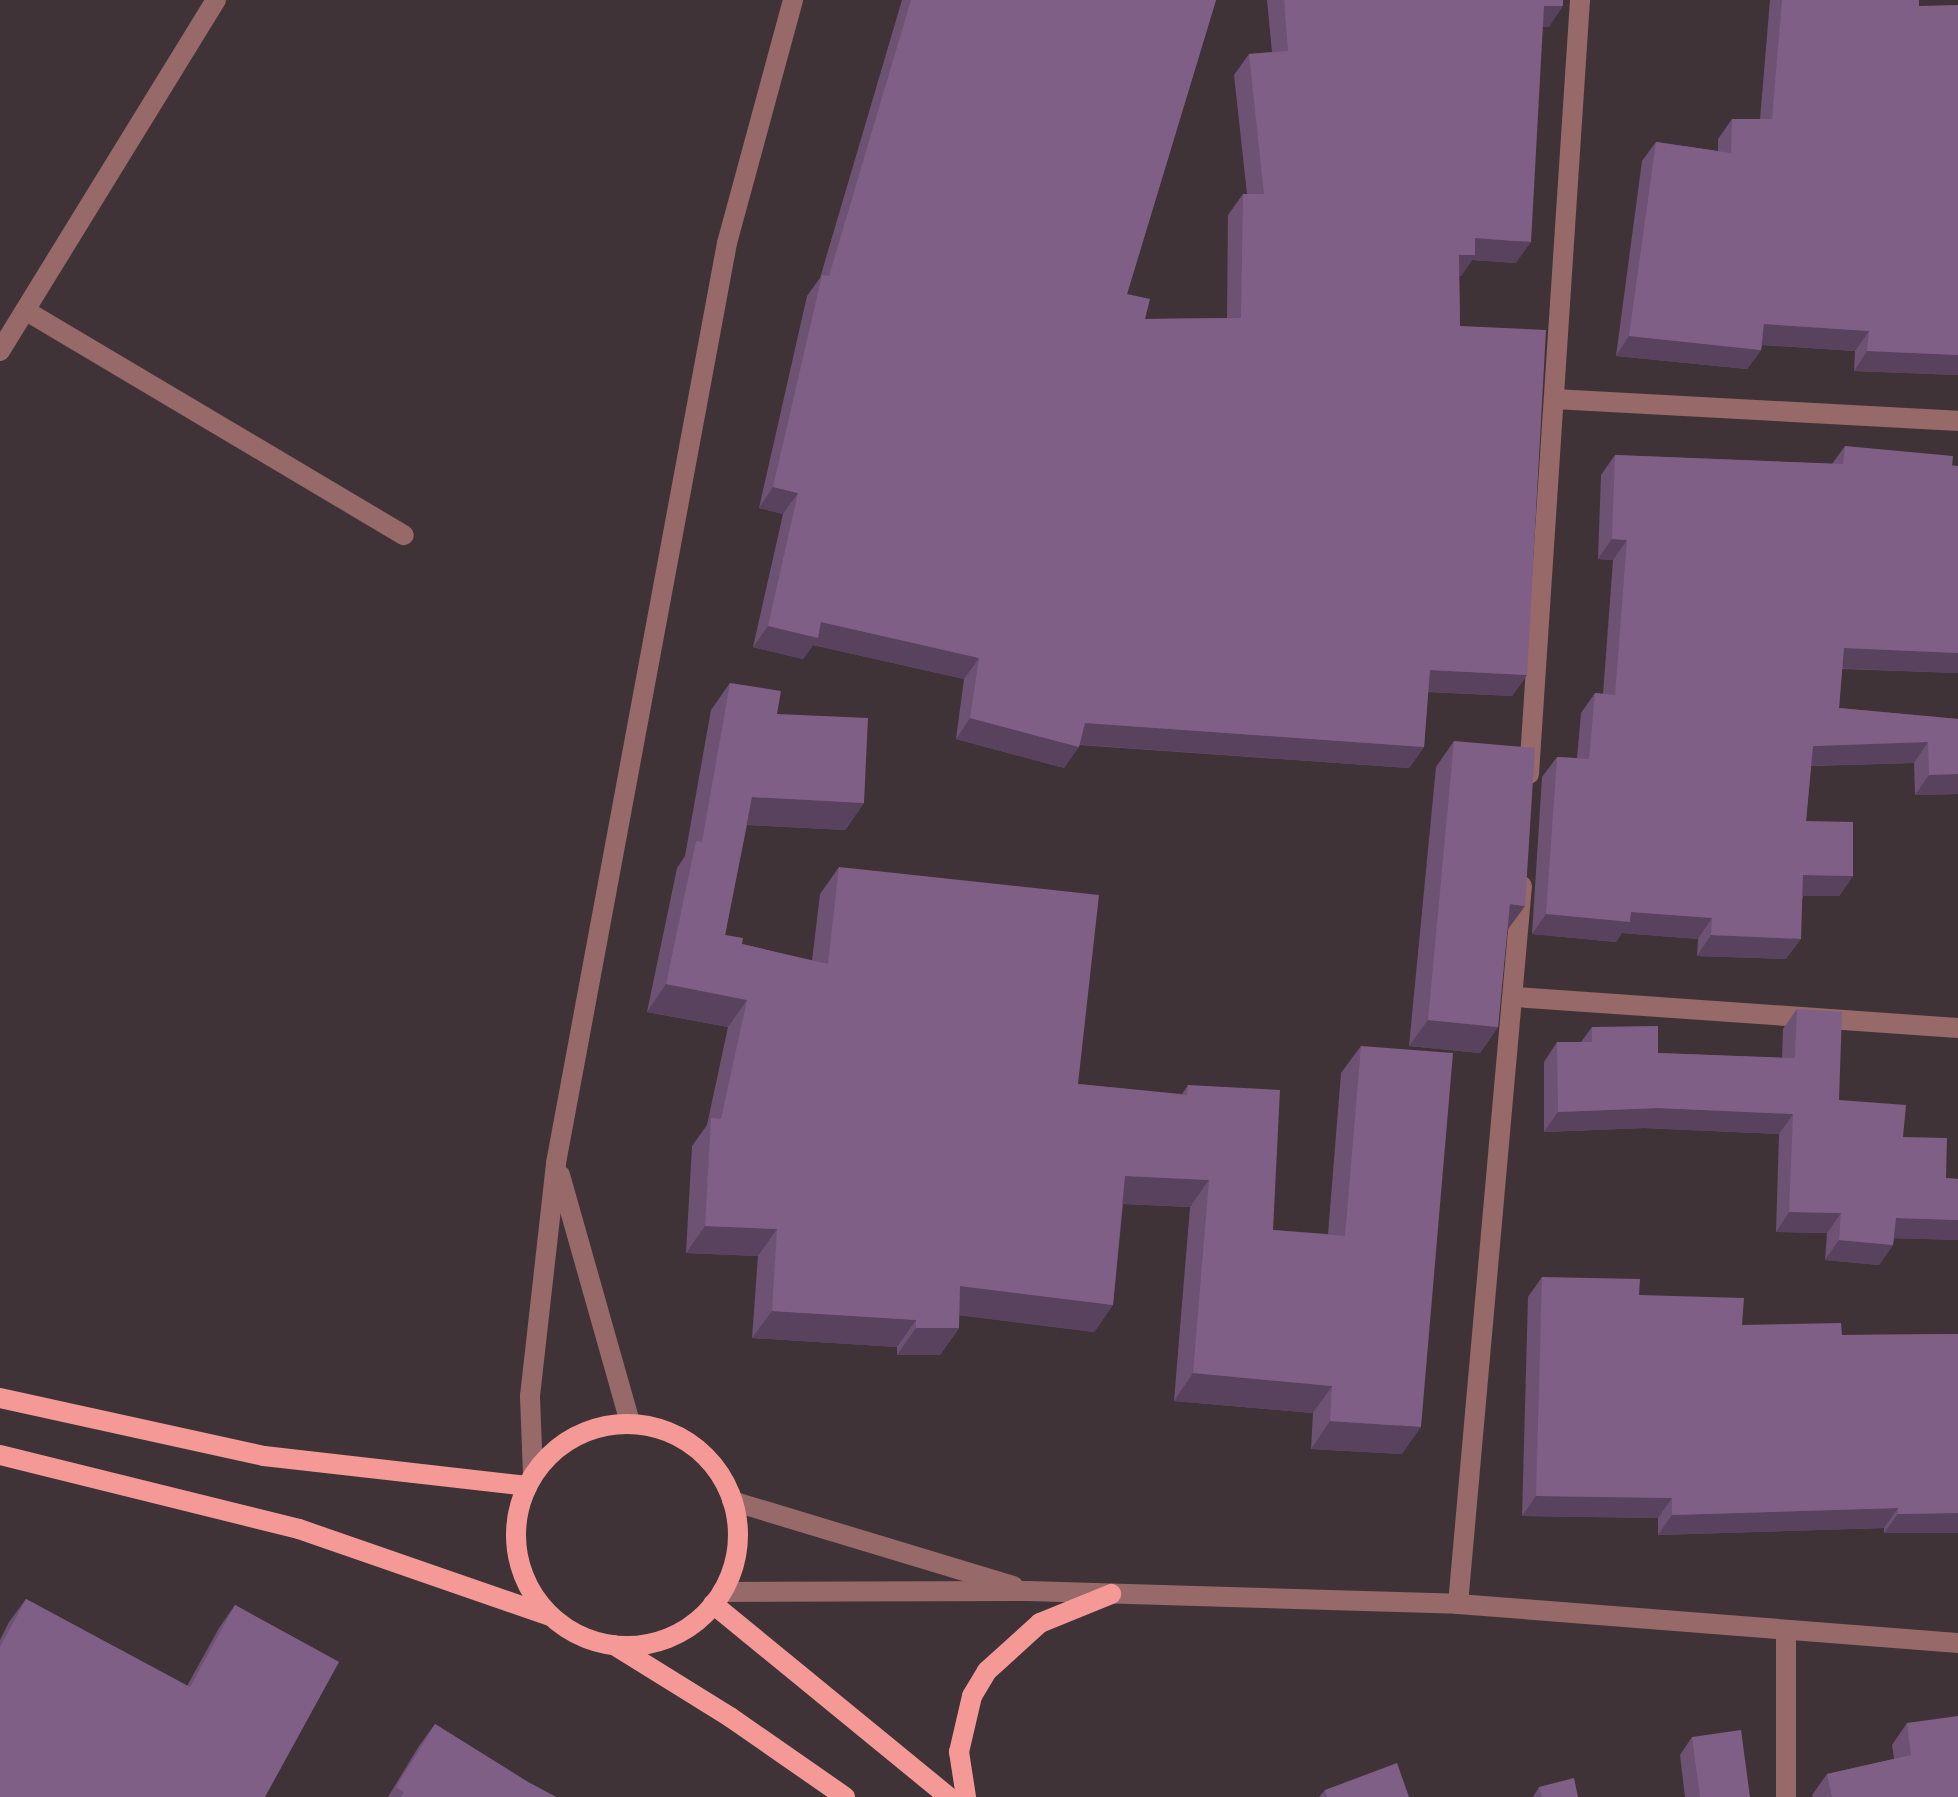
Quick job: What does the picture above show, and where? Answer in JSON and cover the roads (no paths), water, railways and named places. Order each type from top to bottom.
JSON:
[{"type":"main road","points":[[0,1398],[264,1456],[530,1481]]},
{"type":"main road","points":[[550,1616],[529,1588],[518,1555],[517,1520],[530,1481],[575,1436],[630,1423],[664,1430],[693,1446],[717,1470],[732,1501],[736,1547],[717,1598],[668,1638],[614,1645]]},
{"type":"main road","points":[[0,1455],[299,1529],[550,1616],[580,1635],[614,1645],[730,1717],[845,1797]]},
{"type":"main road","points":[[966,1797],[959,1752],[972,1696],[987,1671],[1040,1623],[1073,1605],[1111,1594]]},
{"type":"main road","points":[[717,1598],[949,1797]]},
{"type":"street","points":[[0,351],[28,312],[216,0]]},
{"type":"street","points":[[530,1481],[530,1396],[556,1163],[727,243],[793,0]]},
{"type":"street","points":[[1528,792],[1580,0]]},
{"type":"street","points":[[28,312],[404,535]]},
{"type":"street","points":[[1554,399],[1958,421]]},
{"type":"street","points":[[1458,1604],[1515,997],[1523,871]]},
{"type":"street","points":[[1515,997],[1958,1028]]},
{"type":"street","points":[[556,1163],[630,1423]]},
{"type":"street","points":[[732,1501],[1028,1591]]},
{"type":"street","points":[[717,1598],[1028,1591],[1458,1604],[1958,1643]]},
{"type":"street","points":[[1786,1631],[1786,1797]]}]
